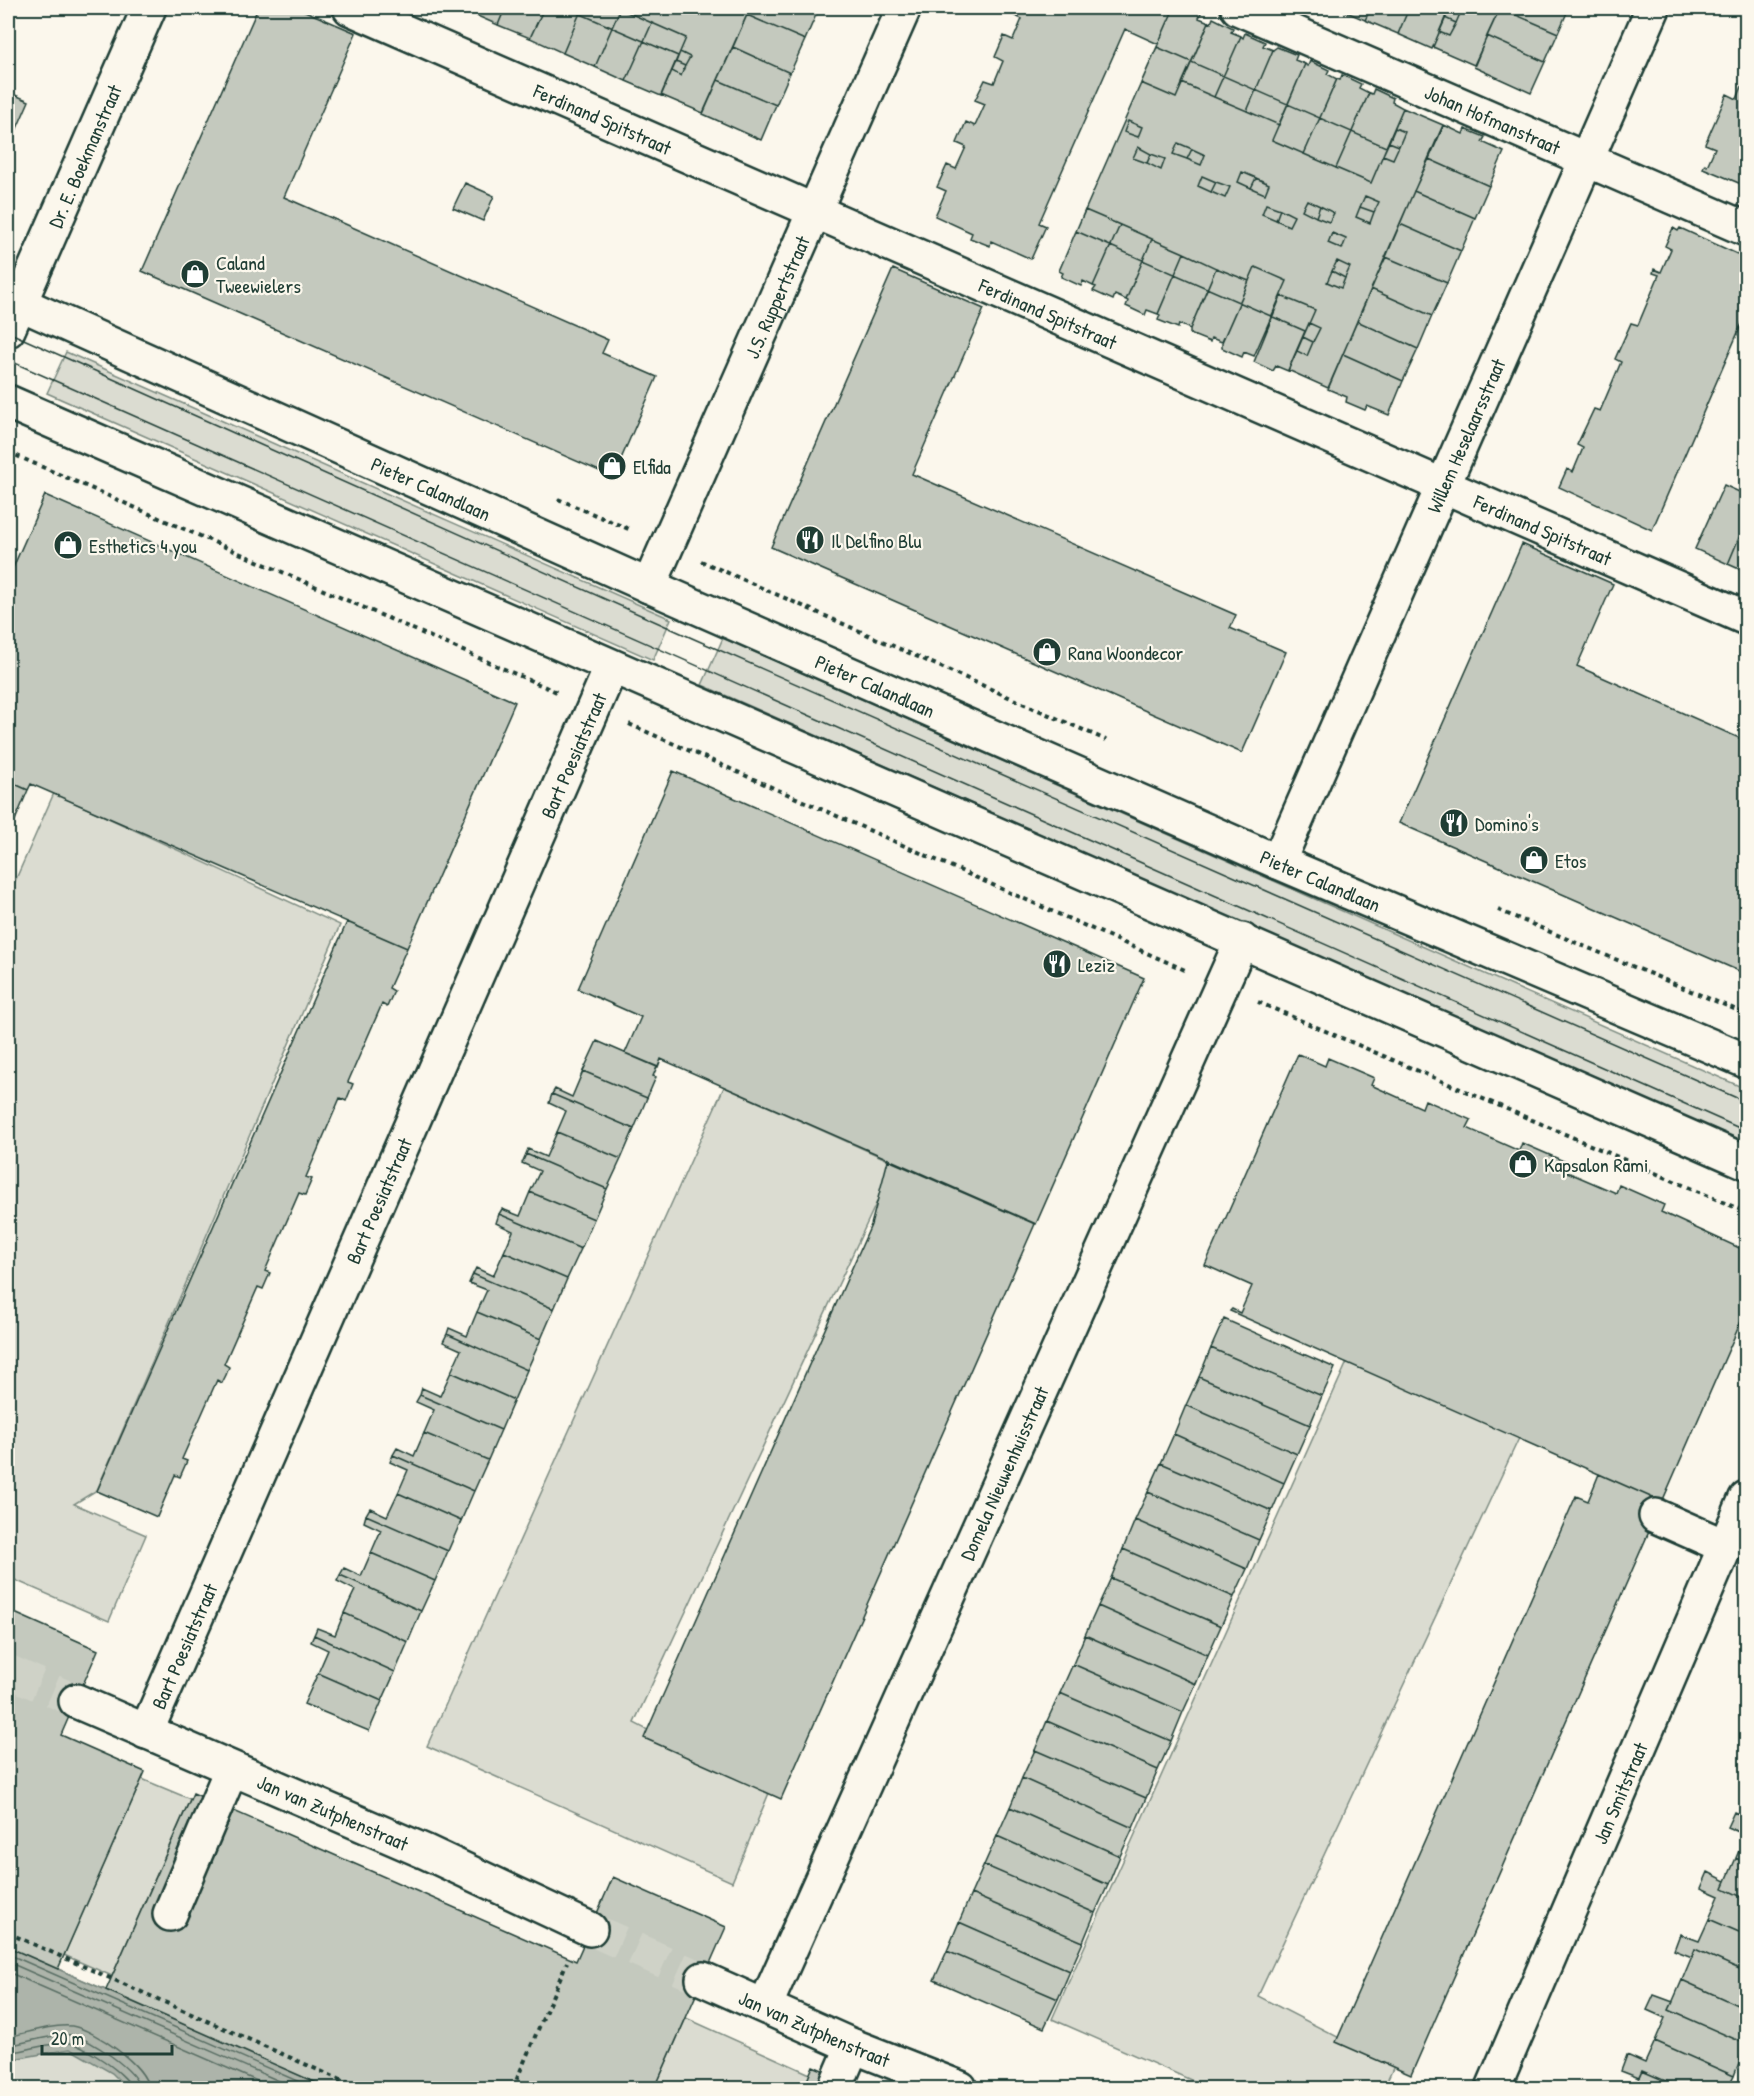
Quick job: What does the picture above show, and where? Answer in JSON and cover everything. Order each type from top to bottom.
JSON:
[{"type":"street","name":"Dr. E. Boekmanstraat","points":[[12,311],[149,8]]},
{"type":"street","name":"Ferdinand Spitstraat","points":[[350,8],[815,209],[1746,618]]},
{"type":"street","name":"J.S. Ruppertstraat","points":[[649,585],[904,8]]},
{"type":"street","name":"Johan Hofmanstraat","points":[[1238,8],[1746,229]]},
{"type":"street","name":"Willem Heselaarsstraat","points":[[1278,862],[1442,484],[1653,8]]},
{"type":"street","name":"Pieter Calandlaan","points":[[12,311],[649,585],[1278,862],[1746,1061]]},
{"type":"street","points":[[8,402],[611,668],[1242,940],[1746,1162]]},
{"type":"street","name":"Bart Poesiatstraat","points":[[146,1732],[611,668]]},
{"type":"street","name":"Domela Nieuwenhuisstraat","points":[[765,2007],[1242,940]]},
{"type":"street","name":"Jan Smitstraat","points":[[1493,2088],[1746,1498]]},
{"type":"street","points":[[1656,1516],[1724,1546]]},
{"type":"street","name":"Jan van Zutphenstraat","points":[[76,1701],[231,1770],[426,1852],[580,1941]]},
{"type":"street","points":[[170,1914],[231,1770]]},
{"type":"street","name":"Jan van Zutphenstraat","points":[[703,1979],[853,2046],[960,2088]]},
{"type":"street","points":[[835,2088],[853,2046]]},
{"type":"path","points":[[8,452],[595,708],[1222,987],[1746,1212]]},
{"type":"path","points":[[557,498],[1111,742]]},
{"type":"path","points":[[703,609],[720,569]]},
{"type":"path","points":[[653,734],[670,693]]},
{"type":"path","points":[[1493,908],[1746,1014]]},
{"type":"path","points":[[8,1933],[359,2088]]},
{"type":"path","points":[[513,2088],[580,1941]]},
{"type":"shaded area","points":[[66,352],[671,619],[653,660],[47,393]]},
{"type":"shaded area","points":[[723,638],[1746,1089],[1746,1145],[702,685]]},
{"type":"shaded area","points":[[54,793],[340,925],[97,1490],[74,1504],[146,1535],[109,1621],[8,1577],[8,897]]},
{"type":"shaded area","points":[[724,1087],[895,1163],[634,1723],[769,1793],[732,1882],[427,1746]]},
{"type":"shaded area","points":[[1348,1360],[1520,1436],[1258,1996],[1394,2066],[1384,2088],[1209,2088],[1052,2019]]},
{"type":"shaded area","points":[[142,1779],[190,1799],[112,1976],[64,1955]]},
{"type":"shaded area","points":[[8,1947],[328,2088],[8,2088]]},
{"type":"shaded area","points":[[686,2018],[810,2074],[804,2088],[655,2088]]},
{"type":"water","points":[[8,1947],[328,2088],[127,2088],[112,2073],[70,2049],[8,2060]]},
{"type":"building","points":[[258,8],[298,8],[356,33],[284,197],[608,340],[602,353],[657,377],[613,477],[142,271]]},
{"type":"building","points":[[467,8],[505,8],[498,25],[466,11]]},
{"type":"building","points":[[505,8],[544,8],[530,38],[498,25]]},
{"type":"building","points":[[544,8],[582,8],[563,53],[530,38]]},
{"type":"building","points":[[567,8],[750,8],[703,113],[661,95],[678,56]]},
{"type":"building","points":[[582,8],[620,9],[595,67],[563,53]]},
{"type":"building","points":[[750,8],[819,8],[805,40],[747,15]]},
{"type":"building","points":[[1016,8],[1174,8],[1158,44],[1125,29],[1039,223],[1046,226],[1031,259],[991,241],[990,246],[970,238],[972,233],[935,216],[946,191],[937,187],[947,165],[956,169],[966,147],[957,143],[966,122],[975,126],[985,104],[975,100],[985,80],[994,83],[1003,61],[995,57],[1004,36],[1013,40],[1022,19],[1013,15]]},
{"type":"building","points":[[1174,8],[1187,8],[1201,13],[1199,18],[1209,22],[1176,98],[1141,83]]},
{"type":"building","points":[[1337,8],[1371,8],[1365,20]]},
{"type":"building","points":[[1371,8],[1409,8],[1398,34],[1365,20]]},
{"type":"building","points":[[1409,8],[1450,8],[1432,49],[1398,34]]},
{"type":"building","points":[[1446,8],[1500,8],[1474,65],[1433,47],[1449,9]]},
{"type":"building","points":[[1450,8],[1462,9],[1456,23],[1445,18]]},
{"type":"building","points":[[1500,8],[1558,33],[1545,62],[1487,36]]},
{"type":"building","points":[[1500,8],[1569,8],[1558,33]]},
{"type":"building","points":[[620,9],[652,23],[626,81],[595,67]]},
{"type":"building","points":[[747,15],[805,40],[790,73],[733,47]]},
{"type":"building","points":[[1213,18],[1233,28],[1231,32],[1241,36],[1214,97],[1182,83],[1209,22],[1211,23]]},
{"type":"building","points":[[1445,18],[1456,23],[1449,36],[1439,32]]},
{"type":"building","points":[[652,23],[686,38],[661,96],[626,81]]},
{"type":"building","points":[[1245,33],[1265,42],[1263,46],[1273,50],[1247,111],[1214,97],[1241,36],[1243,38]]},
{"type":"building","points":[[1487,36],[1545,62],[1531,93],[1474,67]]},
{"type":"building","points":[[733,47],[790,73],[776,105],[718,80]]},
{"type":"building","points":[[1157,47],[1386,147],[1403,108],[1443,125],[1328,388],[1288,370],[1305,331],[1076,231]]},
{"type":"building","points":[[1277,47],[1297,55],[1295,60],[1305,64],[1279,125],[1247,111],[1273,50]]},
{"type":"building","points":[[680,52],[690,57],[685,66],[676,62]]},
{"type":"building","points":[[1310,61],[1329,70],[1327,74],[1337,79],[1304,154],[1272,140],[1305,64],[1308,66]]},
{"type":"building","points":[[676,62],[685,66],[681,76],[672,71]]},
{"type":"building","points":[[1342,75],[1361,84],[1359,88],[1369,93],[1336,168],[1304,154],[1337,79],[1340,80]]},
{"type":"building","points":[[1746,76],[1746,186],[1703,168],[1705,164],[1707,166],[1715,148],[1705,144],[1727,94],[1737,99]]},
{"type":"building","points":[[718,80],[776,105],[761,140],[703,114]]},
{"type":"building","points":[[1374,89],[1393,98],[1392,102],[1403,108],[1371,183],[1336,168],[1369,93],[1372,94]]},
{"type":"building","points":[[8,92],[29,101],[8,149]]},
{"type":"building","points":[[1128,121],[1142,127],[1138,137],[1124,132]]},
{"type":"building","points":[[1444,125],[1463,134],[1465,129],[1485,137],[1482,142],[1504,152],[1489,186],[1429,159]]},
{"type":"building","points":[[1395,128],[1405,132],[1399,146],[1389,142]]},
{"type":"building","points":[[1389,142],[1399,146],[1393,159],[1383,155]]},
{"type":"building","points":[[1178,143],[1192,149],[1187,159],[1173,154]]},
{"type":"building","points":[[1138,147],[1151,154],[1147,163],[1133,158]]},
{"type":"building","points":[[1192,149],[1205,155],[1201,165],[1187,159]]},
{"type":"building","points":[[1151,154],[1165,159],[1161,170],[1147,163]]},
{"type":"building","points":[[1429,159],[1489,186],[1475,218],[1414,191]]},
{"type":"building","points":[[1242,172],[1256,178],[1251,188],[1238,182]]},
{"type":"building","points":[[1202,176],[1216,182],[1211,192],[1198,186]]},
{"type":"building","points":[[1256,178],[1269,184],[1265,194],[1251,188]]},
{"type":"building","points":[[1216,182],[1230,187],[1225,198],[1211,192]]},
{"type":"building","points":[[465,183],[494,196],[483,221],[453,208]]},
{"type":"building","points":[[1414,191],[1475,218],[1461,251],[1400,224]]},
{"type":"building","points":[[1365,196],[1379,202],[1374,212],[1360,207]]},
{"type":"building","points":[[1307,200],[1320,206],[1316,217],[1302,210]]},
{"type":"building","points":[[1266,204],[1280,209],[1276,220],[1262,214]]},
{"type":"building","points":[[1320,206],[1334,213],[1329,222],[1316,217]]},
{"type":"building","points":[[1360,207],[1374,212],[1370,223],[1356,217]]},
{"type":"building","points":[[1280,209],[1294,216],[1289,226],[1276,220]]},
{"type":"building","points":[[1085,210],[1120,225],[1093,286],[1083,281],[1081,286],[1061,277],[1063,273],[1059,271]]},
{"type":"building","points":[[1400,224],[1461,251],[1447,283],[1386,257]]},
{"type":"building","points":[[1120,225],[1152,239],[1126,300],[1115,295],[1113,300],[1093,291],[1096,287],[1093,286]]},
{"type":"building","points":[[1673,228],[1678,231],[1680,228],[1746,258],[1746,314],[1652,530],[1559,487],[1567,469],[1573,472],[1583,448],[1577,445],[1594,409],[1600,411],[1621,362],[1615,359],[1631,323],[1638,325],[1659,275],[1653,273],[1654,269],[1661,272],[1671,249],[1665,246]]},
{"type":"building","points":[[1332,233],[1346,239],[1342,249],[1328,243]]},
{"type":"building","points":[[1152,239],[1184,253],[1158,314],[1147,310],[1145,315],[1126,306],[1128,301],[1126,300]]},
{"type":"building","points":[[1184,253],[1216,268],[1190,329],[1179,324],[1178,328],[1158,320],[1160,315],[1158,314]]},
{"type":"building","points":[[1386,257],[1447,283],[1432,316],[1371,289]]},
{"type":"building","points":[[1337,261],[1350,267],[1345,278],[1332,271]]},
{"type":"building","points":[[1255,267],[1287,281],[1254,356],[1244,352],[1242,357],[1222,348],[1222,342]]},
{"type":"building","points":[[1216,268],[1249,281],[1222,342],[1211,338],[1210,342],[1190,334],[1190,329]]},
{"type":"building","points":[[893,269],[984,309],[912,474],[1236,615],[1230,628],[1286,652],[1242,753],[771,547]]},
{"type":"building","points":[[1332,271],[1345,278],[1341,288],[1327,282]]},
{"type":"building","points":[[1371,289],[1432,316],[1418,349],[1357,321]]},
{"type":"building","points":[[1281,296],[1315,310],[1288,371],[1276,366],[1273,371],[1254,362]]},
{"type":"building","points":[[1357,321],[1418,349],[1403,381],[1343,354]]},
{"type":"building","points":[[1309,323],[1320,328],[1313,342],[1303,337]]},
{"type":"building","points":[[1303,337],[1313,342],[1307,356],[1297,351]]},
{"type":"building","points":[[1343,354],[1403,381],[1389,415],[1367,406],[1365,410],[1346,402],[1347,397],[1328,389]]},
{"type":"building","points":[[1724,485],[1746,495],[1746,521],[1728,564],[1695,549]]},
{"type":"building","points":[[45,495],[515,702],[407,948],[31,784],[28,790],[8,781],[8,754],[13,741],[8,739],[8,579]]},
{"type":"building","points":[[1746,521],[1746,572],[1728,564]]},
{"type":"building","points":[[1522,544],[1613,584],[1577,666],[1746,741],[1746,974],[1399,823]]},
{"type":"building","points":[[673,771],[1144,978],[1036,1224],[661,1059],[658,1067],[625,1053],[641,1017],[578,989]]},
{"type":"building","points":[[8,781],[28,790],[8,837]]},
{"type":"building","points":[[347,922],[407,948],[389,988],[394,991],[387,1007],[382,1004],[348,1082],[353,1084],[346,1101],[340,1098],[306,1177],[312,1179],[305,1195],[299,1193],[265,1271],[270,1273],[263,1289],[258,1287],[224,1364],[229,1367],[226,1375],[222,1383],[217,1380],[182,1459],[187,1461],[180,1477],[175,1475],[157,1517],[97,1491]]},
{"type":"building","points":[[597,1041],[657,1067],[653,1076],[656,1077],[647,1098],[583,1071]]},
{"type":"building","points":[[1298,1054],[1325,1066],[1328,1058],[1374,1078],[1371,1085],[1422,1108],[1425,1100],[1471,1120],[1467,1128],[1519,1151],[1522,1143],[1568,1163],[1565,1171],[1616,1193],[1619,1185],[1664,1205],[1661,1212],[1746,1251],[1746,1310],[1662,1502],[1230,1311],[1232,1309],[1240,1313],[1252,1286],[1205,1265]]},
{"type":"building","points":[[583,1071],[647,1098],[634,1129],[552,1094],[555,1089],[572,1097]]},
{"type":"building","points":[[552,1094],[634,1129],[621,1159],[557,1132],[566,1111],[549,1103]]},
{"type":"building","points":[[557,1132],[621,1159],[607,1189],[526,1154],[528,1149],[546,1157]]},
{"type":"building","points":[[526,1154],[607,1189],[594,1219],[530,1192],[540,1171],[522,1163]]},
{"type":"building","points":[[888,1160],[1035,1224],[781,1799],[644,1738],[871,1225]]},
{"type":"building","points":[[530,1192],[594,1219],[581,1249],[499,1214],[502,1209],[520,1216]]},
{"type":"building","points":[[499,1214],[581,1249],[567,1279],[504,1252],[513,1231],[496,1223]]},
{"type":"building","points":[[504,1252],[567,1279],[554,1309],[473,1274],[476,1268],[493,1276]]},
{"type":"building","points":[[473,1274],[554,1309],[541,1339],[477,1312],[487,1290],[469,1283]]},
{"type":"building","points":[[477,1312],[541,1339],[527,1370],[447,1334],[449,1328],[467,1336]]},
{"type":"building","points":[[1224,1319],[1335,1368],[1322,1396],[1211,1348]]},
{"type":"building","points":[[447,1334],[527,1370],[514,1400],[451,1372],[461,1350],[443,1342]]},
{"type":"building","points":[[1211,1348],[1322,1396],[1310,1425],[1199,1377]]},
{"type":"building","points":[[451,1372],[514,1400],[501,1430],[420,1395],[422,1388],[440,1396]]},
{"type":"building","points":[[1199,1377],[1310,1425],[1297,1454],[1186,1405]]},
{"type":"building","points":[[420,1395],[501,1430],[488,1460],[424,1433],[434,1410],[416,1402]]},
{"type":"building","points":[[1186,1405],[1297,1454],[1284,1483],[1174,1434]]},
{"type":"building","points":[[424,1433],[488,1460],[474,1491],[393,1455],[397,1448],[414,1456]]},
{"type":"building","points":[[1174,1434],[1284,1483],[1272,1511],[1161,1463]]},
{"type":"building","points":[[393,1455],[474,1491],[461,1521],[398,1493],[408,1470],[390,1462]]},
{"type":"building","points":[[1161,1463],[1272,1511],[1259,1540],[1148,1492]]},
{"type":"building","points":[[1599,1474],[1662,1502],[1411,2075],[1336,2042],[1576,1496],[1588,1501]]},
{"type":"building","points":[[1148,1492],[1259,1540],[1247,1569],[1135,1520]]},
{"type":"building","points":[[398,1493],[461,1521],[448,1551],[366,1515],[370,1508],[387,1516]]},
{"type":"building","points":[[366,1515],[448,1551],[435,1581],[371,1553],[381,1530],[364,1522]]},
{"type":"building","points":[[1135,1520],[1247,1569],[1234,1597],[1123,1549]]},
{"type":"building","points":[[1123,1549],[1234,1597],[1221,1626],[1111,1578]]},
{"type":"building","points":[[371,1553],[435,1581],[421,1611],[340,1575],[344,1568],[361,1576]]},
{"type":"building","points":[[340,1575],[421,1611],[408,1642],[344,1613],[355,1590],[337,1581]]},
{"type":"building","points":[[1111,1578],[1221,1626],[1208,1655],[1098,1606]]},
{"type":"building","points":[[1098,1606],[1208,1655],[1196,1684],[1085,1635]]},
{"type":"building","points":[[8,1610],[98,1650],[61,1735],[145,1772],[58,1969],[8,1947]]},
{"type":"building","points":[[344,1613],[408,1642],[395,1672],[314,1635],[317,1628],[335,1635]]},
{"type":"building","points":[[314,1635],[395,1672],[382,1701],[318,1673],[328,1650],[311,1642]]},
{"type":"building","points":[[1085,1635],[1196,1684],[1183,1712],[1073,1664]]},
{"type":"building","points":[[1073,1664],[1183,1712],[1171,1741],[1060,1693]]},
{"type":"building","points":[[318,1673],[382,1701],[369,1731],[304,1704]]},
{"type":"building","points":[[1060,1693],[1171,1741],[1158,1770],[1047,1721]]},
{"type":"building","points":[[1047,1721],[1158,1770],[1146,1798],[1035,1750]]},
{"type":"building","points":[[1035,1750],[1146,1798],[1133,1828],[1022,1778]]},
{"type":"building","points":[[1022,1778],[1133,1828],[1120,1856],[1010,1807]]},
{"type":"building","points":[[193,1793],[576,1961],[613,1877],[726,1927],[655,2088],[328,2088],[106,1990]]},
{"type":"building","points":[[1010,1807],[1120,1856],[1108,1885],[997,1836]]},
{"type":"building","points":[[1734,1812],[1746,1817],[1746,1835],[1727,1827]]},
{"type":"building","points":[[1746,1834],[1746,1863],[1736,1858]]},
{"type":"building","points":[[997,1836],[1108,1885],[1095,1913],[984,1865]]},
{"type":"building","points":[[1736,1858],[1746,1863],[1746,1899],[1723,1888]]},
{"type":"building","points":[[984,1865],[1095,1913],[1083,1942],[971,1894]]},
{"type":"building","points":[[1708,1872],[1726,1881],[1723,1888],[1746,1899],[1746,1935],[1709,1919],[1719,1896],[1701,1888]]},
{"type":"building","points":[[971,1894],[1083,1942],[1070,1971],[959,1922]]},
{"type":"building","points":[[1709,1919],[1746,1935],[1746,1972],[1695,1949],[1692,1957],[1674,1950],[1680,1934],[1699,1941]]},
{"type":"building","points":[[959,1922],[1070,1971],[1058,1999],[947,1951]]},
{"type":"building","points":[[1695,1949],[1746,1972],[1746,2009],[1682,1980]]},
{"type":"building","points":[[947,1951],[1058,1999],[1044,2028],[934,1980]]},
{"type":"building","points":[[1682,1980],[1746,2009],[1746,2044],[1669,2010]]},
{"type":"building","points":[[1654,1995],[1673,2002],[1669,2010],[1746,2044],[1734,2076],[1655,2041],[1665,2018],[1647,2010]]},
{"type":"building","points":[[1655,2041],[1734,2076],[1728,2088],[1682,2088],[1642,2071],[1639,2078],[1621,2071],[1627,2055],[1645,2063]]},
{"type":"building","points":[[813,2066],[864,2088],[804,2088]]},
{"type":"building","points":[[1642,2071],[1682,2088],[1634,2088]]},
{"type":"tunnel","points":[[8,1671],[76,1701]]},
{"type":"tunnel","points":[[590,1929],[703,1979]]},
{"type":"tram line","points":[[8,332],[692,638],[1746,1102]]},
{"type":"tram line","points":[[8,360],[1746,1131]]},
{"type":"place","name":"Caland Tweewielers","points":[[195,274]]},
{"type":"place","name":"Elfida","points":[[612,466]]},
{"type":"place","name":"Il Delfino Blu","points":[[810,540]]},
{"type":"place","name":"Esthetics 4 you","points":[[68,545]]},
{"type":"place","name":"Rana Woondecor","points":[[1047,652]]},
{"type":"place","name":"Domino's","points":[[1454,823]]},
{"type":"place","name":"Etos","points":[[1534,860]]},
{"type":"place","name":"Leziz","points":[[1057,964]]},
{"type":"place","name":"Kapsalon Rami","points":[[1523,1164]]}]
